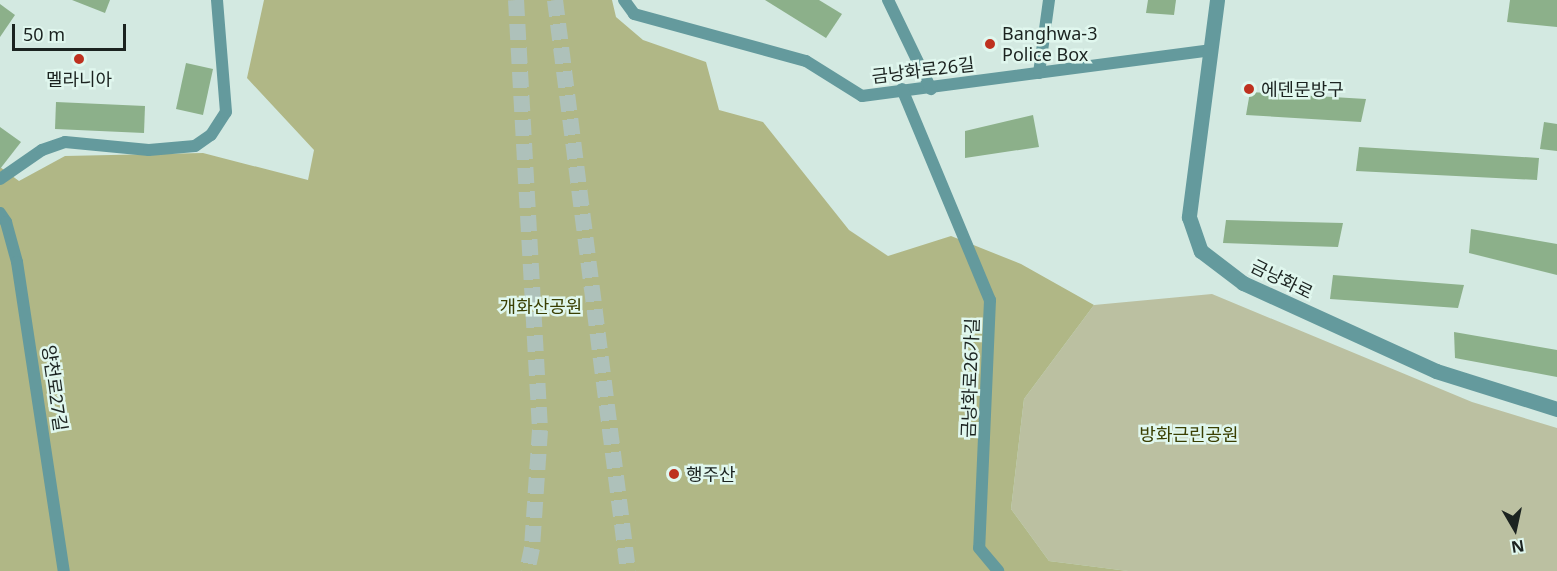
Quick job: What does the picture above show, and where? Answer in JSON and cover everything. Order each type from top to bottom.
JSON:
[{"type":"street","points":[[0,179],[42,150],[64,142],[149,150],[195,146],[211,135],[226,112],[217,0]]},
{"type":"street","name":"금낭화로26길","points":[[624,0],[634,14],[806,61],[862,96],[902,89],[931,89],[1210,50]]},
{"type":"street","points":[[888,0],[931,89]]},
{"type":"street","points":[[1039,73],[1049,0]]},
{"type":"street","name":"금낭화로","points":[[1217,0],[1189,217],[1201,251],[1242,283],[1436,371],[1557,409]]},
{"type":"street","name":"금낭화로26가길","points":[[902,89],[990,300],[979,548],[998,571]]},
{"type":"street","name":"양천로27길","points":[[0,213],[6,222],[17,262],[64,571]]},
{"type":"green space","name":"개화산공원","points":[[264,0],[612,0],[616,17],[643,40],[706,62],[719,110],[763,122],[849,230],[888,256],[951,236],[1021,264],[1094,305],[1024,399],[1011,509],[1049,561],[1128,571],[0,571],[0,167],[19,181],[65,156],[203,153],[308,180],[314,150],[247,78]]},
{"type":"green space","name":"방화근린공원","points":[[1212,294],[1472,402],[1557,428],[1557,571],[1128,571],[1049,561],[1011,509],[1024,399],[1094,305]]},
{"type":"building","points":[[72,0],[110,0],[105,13]]},
{"type":"building","points":[[765,0],[819,0],[842,14],[826,38]]},
{"type":"building","points":[[1148,0],[1176,0],[1174,15],[1146,13]]},
{"type":"building","points":[[1510,0],[1557,0],[1557,27],[1507,22]]},
{"type":"building","points":[[0,4],[15,15],[0,37]]},
{"type":"building","points":[[186,63],[213,69],[203,115],[176,109]]},
{"type":"building","points":[[1250,92],[1366,99],[1361,122],[1246,115]]},
{"type":"building","points":[[56,102],[145,106],[144,133],[55,129]]},
{"type":"building","points":[[1033,115],[1039,147],[965,158],[965,131]]},
{"type":"building","points":[[1544,122],[1557,124],[1557,151],[1540,149]]},
{"type":"building","points":[[0,127],[21,142],[0,169]]},
{"type":"building","points":[[1359,147],[1539,158],[1537,180],[1356,171]]},
{"type":"building","points":[[1226,220],[1343,223],[1338,247],[1223,243]]},
{"type":"building","points":[[1471,229],[1557,244],[1557,275],[1469,253]]},
{"type":"building","points":[[1333,275],[1464,285],[1458,308],[1330,299]]},
{"type":"building","points":[[1454,332],[1557,350],[1557,377],[1455,358]]},
{"type":"tunnel","points":[[516,0],[540,430],[532,548],[527,571]]},
{"type":"tunnel","points":[[555,0],[628,571]]},
{"type":"place","name":"Banghwa-3 Police Box","points":[[990,44]]},
{"type":"place","name":"멜라니아","points":[[79,59]]},
{"type":"place","name":"에덴문방구","points":[[1249,89]]},
{"type":"place","name":"행주산","points":[[674,474]]}]
